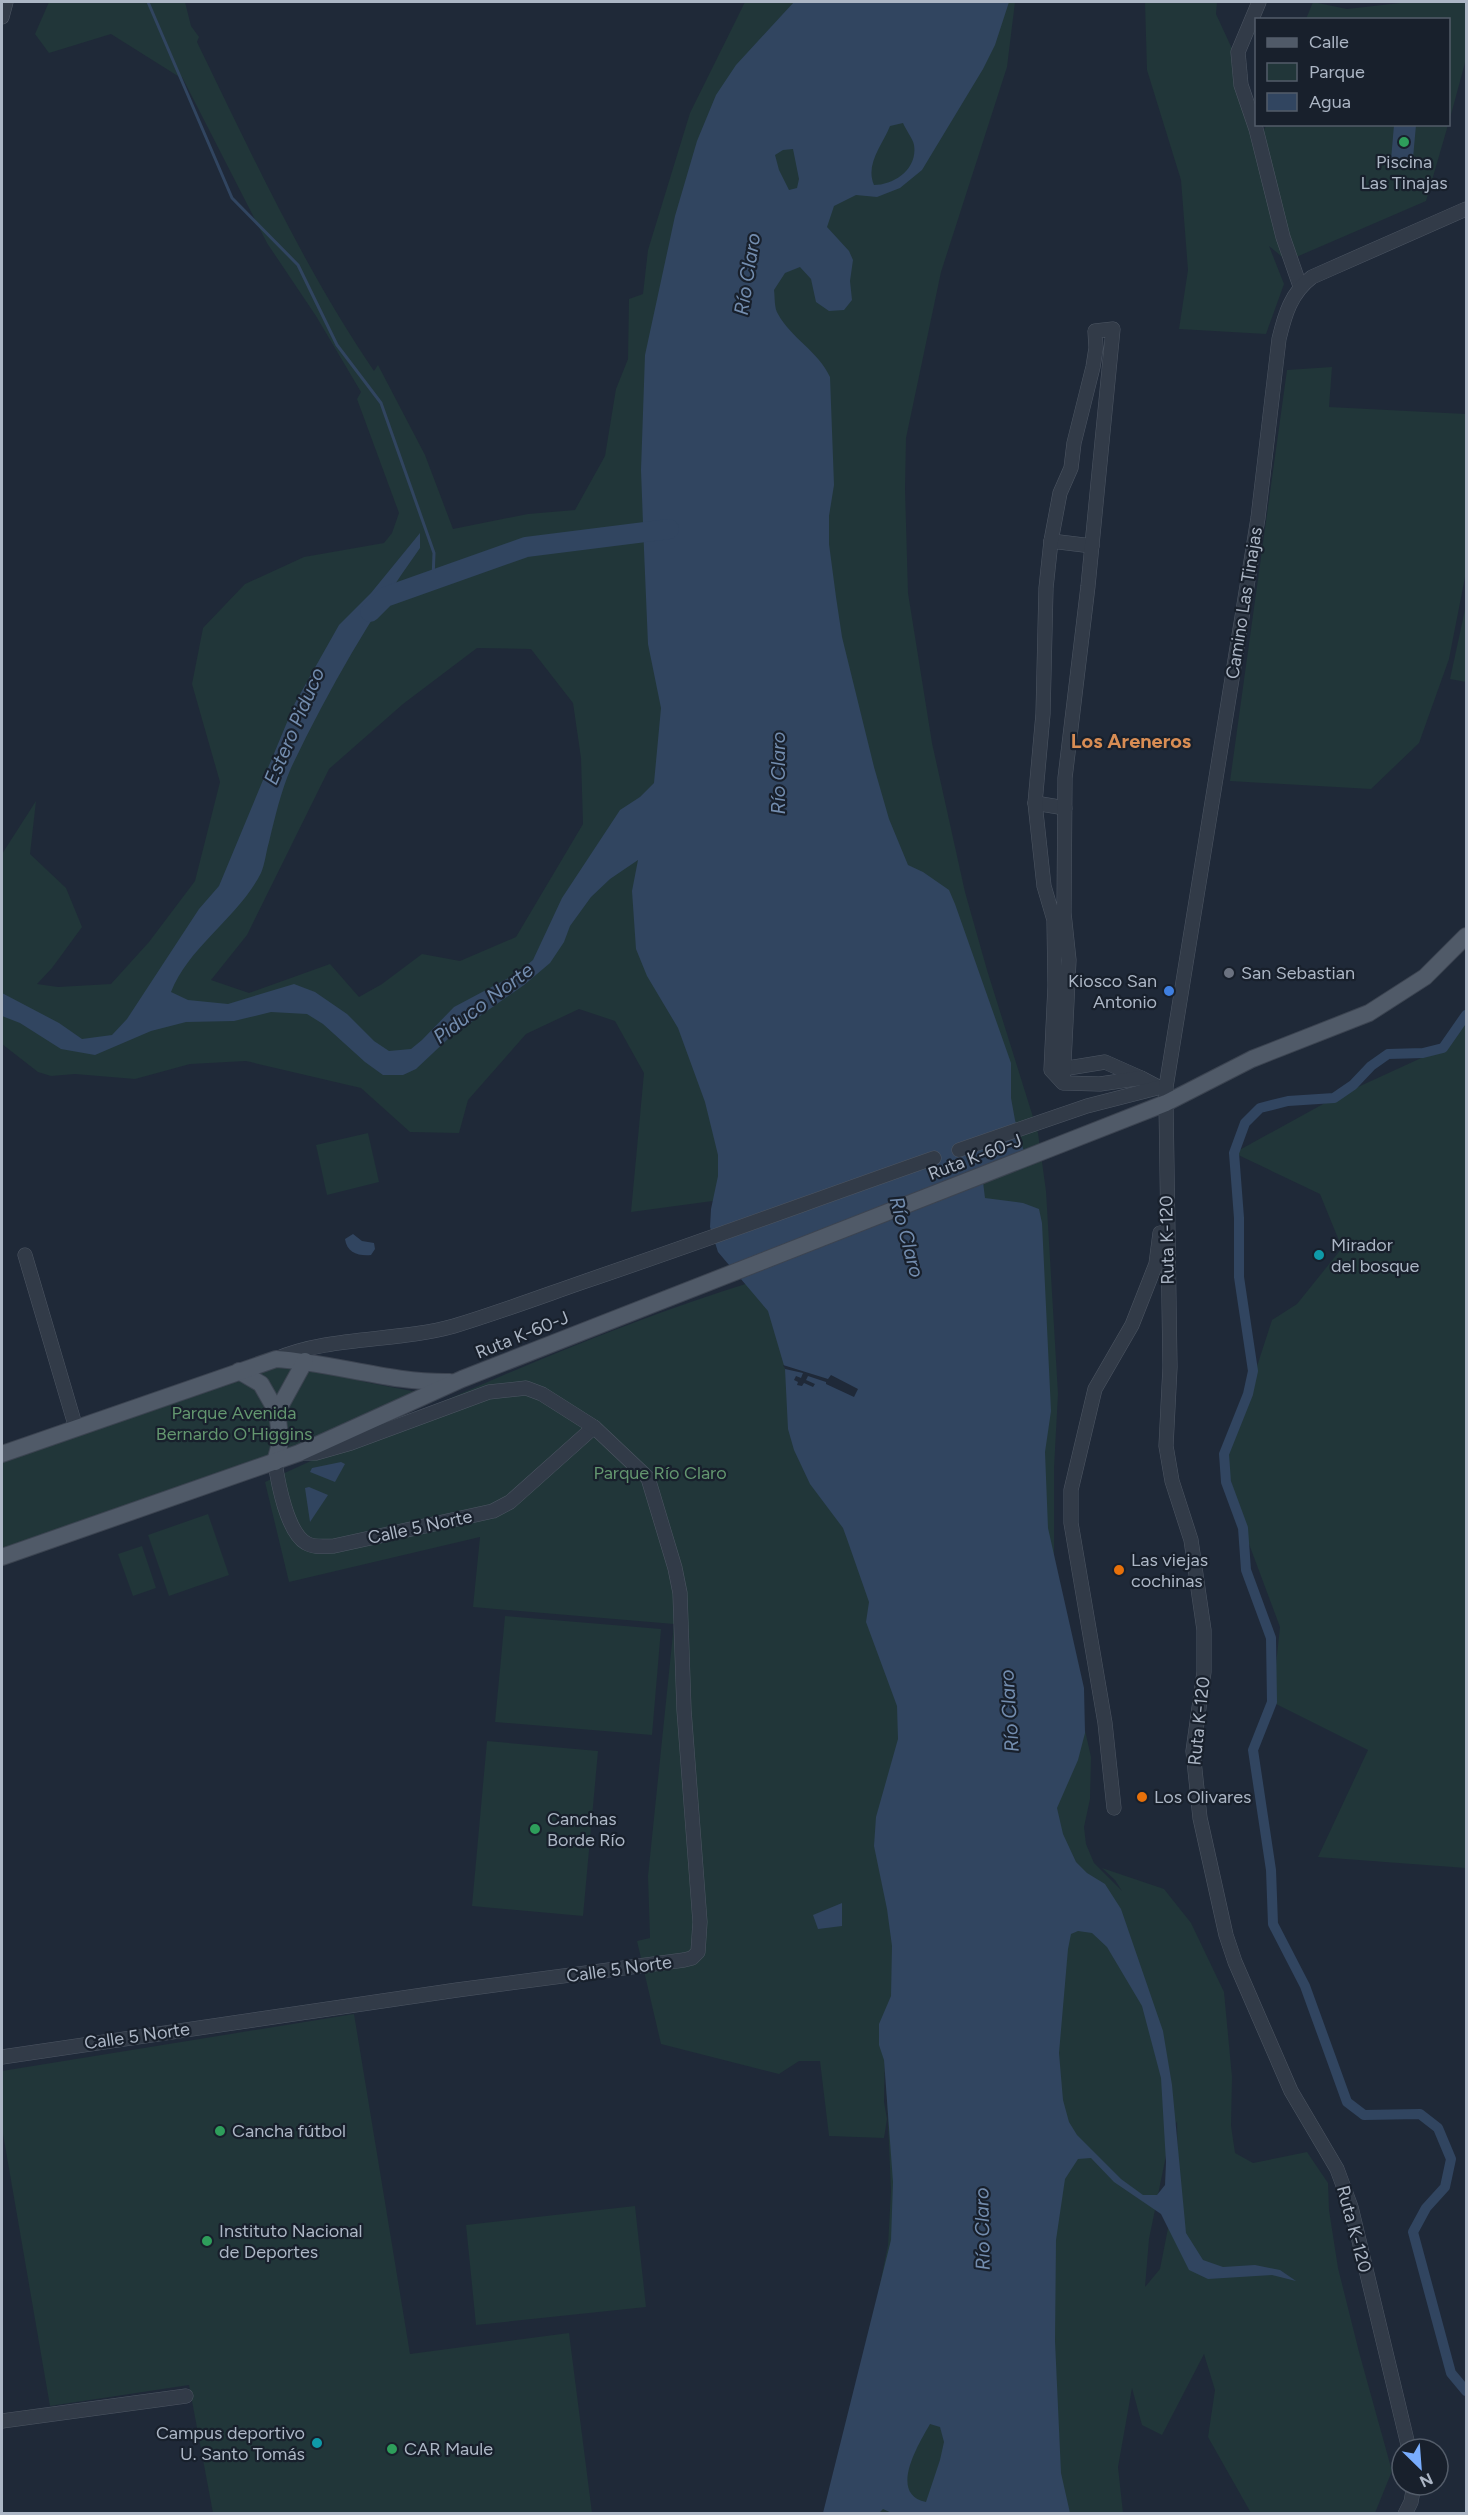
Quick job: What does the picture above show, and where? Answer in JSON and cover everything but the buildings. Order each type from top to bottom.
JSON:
[{"type":"main road","name":"Ruta K-60-J","points":[[468,1377],[1141,1113],[1163,1093],[1369,1013],[1425,977],[1467,936]]},
{"type":"main road","points":[[2,1454],[276,1359],[305,1361],[376,1377],[420,1382],[449,1382],[468,1377]]},
{"type":"main road","points":[[277,1412],[305,1361]]},
{"type":"main road","points":[[239,1371],[261,1384],[277,1412],[279,1437],[275,1462]]},
{"type":"main road","points":[[2,1557],[299,1453],[468,1377]]},
{"type":"street","points":[[2,17],[6,2]]},
{"type":"street","points":[[1255,126],[1242,85],[1238,52],[1259,2]]},
{"type":"street","points":[[1255,126],[1283,237],[1300,286],[1312,277],[1467,209]]},
{"type":"street","name":"Camino Las Tinajas","points":[[1163,1093],[1258,518],[1279,339],[1285,313],[1300,286]]},
{"type":"street","points":[[1113,329],[1092,546],[1065,778],[1064,913],[1069,960],[1060,1074],[1054,920],[1044,886],[1035,803],[1041,745],[1046,588],[1051,541],[1060,493],[1071,468],[1074,443],[1093,367],[1096,348],[1095,331],[1113,329]]},
{"type":"street","points":[[1051,541],[1092,546]]},
{"type":"street","points":[[1035,803],[1065,808]]},
{"type":"street","points":[[1060,1074],[1105,1062],[1141,1078],[1163,1093]]},
{"type":"street","points":[[1060,1074],[1100,1084],[1141,1078]]},
{"type":"street","points":[[959,1150],[1087,1106],[1138,1092],[1163,1093]]},
{"type":"street","name":"Ruta K-120","points":[[1163,1093],[1170,1366],[1166,1446],[1172,1481],[1191,1540],[1204,1630],[1204,1672],[1193,1751],[1200,1818],[1226,1935],[1235,1962],[1291,2091],[1337,2169],[1351,2207],[1406,2437]]},
{"type":"street","points":[[276,1359],[292,1352],[319,1346],[411,1335],[451,1326],[638,1263],[934,1158]]},
{"type":"street","points":[[1114,1808],[1104,1723],[1071,1523],[1071,1490],[1095,1389],[1132,1325],[1156,1264],[1166,1183]]},
{"type":"street","points":[[25,1256],[76,1428]]},
{"type":"street","points":[[305,1361],[319,1346]]},
{"type":"street","points":[[299,1453],[333,1449],[489,1392],[513,1388],[526,1388],[542,1394],[599,1431]]},
{"type":"street","name":"Calle 5 Norte","points":[[2,2056],[457,1990],[684,1960],[692,1958],[698,1952],[698,1900],[684,1710],[680,1593],[675,1568],[648,1478],[599,1431],[510,1502],[493,1510],[334,1546],[316,1547],[306,1543],[291,1525],[275,1462]]},
{"type":"street","points":[[2,2421],[186,2396]]},
{"type":"street","points":[[1404,2514],[1412,2497]]},
{"type":"green space","name":"Parque Río Claro","points":[[49,2],[185,2],[191,26],[199,37],[197,42],[280,210],[324,292],[374,371],[378,365],[425,455],[453,529],[528,514],[575,510],[605,456],[616,389],[628,359],[629,299],[643,294],[648,250],[690,113],[745,2],[1015,2],[1007,67],[941,272],[906,438],[908,593],[932,743],[965,892],[1038,1133],[1046,1191],[1058,1394],[1054,1468],[1054,1593],[1091,1757],[1090,1799],[1084,1827],[1086,1844],[1094,1863],[1122,1891],[1115,1880],[1102,1868],[1164,1889],[1191,1923],[1224,1992],[1232,2077],[1231,2126],[1235,2153],[1253,2163],[1307,2152],[1328,2183],[1329,2210],[1338,2268],[1390,2464],[1390,2476],[1375,2513],[1251,2513],[1208,2437],[1215,2390],[1204,2354],[1162,2435],[1142,2425],[1132,2388],[1118,2467],[1123,2513],[824,2513],[851,2427],[888,2245],[891,2191],[885,2052],[884,2102],[887,2119],[884,2138],[829,2136],[820,2061],[799,2061],[779,2074],[661,2044],[637,1941],[650,1938],[648,1876],[674,1624],[473,1607],[480,1537],[289,1582],[265,1482],[568,1348],[755,1281],[720,1200],[631,1212],[644,1073],[615,1021],[579,1009],[526,1034],[468,1100],[459,1133],[410,1132],[361,1088],[246,1061],[190,1064],[135,1079],[75,1074],[51,1076],[38,1072],[2,1044],[2,854],[36,801],[30,854],[66,888],[82,927],[52,968],[37,984],[58,987],[111,984],[149,942],[195,881],[220,782],[192,684],[203,628],[245,584],[304,557],[384,543],[392,533],[399,513],[357,399],[361,392],[316,316],[267,243],[182,77],[111,34],[49,53],[35,34]],"holes":[[[477,648],[531,649],[573,703],[581,758],[583,824],[516,937],[460,961],[422,954],[382,984],[359,997],[330,964],[249,993],[211,980],[247,935],[329,769],[403,704]],[[1177,2121],[1178,2177],[1160,2269],[1145,2287],[1149,2239],[1169,2141]]]},
{"type":"green space","points":[[1145,2],[1217,2],[1216,14],[1234,53],[1256,151],[1266,126],[1448,126],[1426,201],[1287,261],[1269,246],[1284,284],[1266,334],[1179,329],[1188,270],[1181,180],[1147,70]]},
{"type":"green space","points":[[1313,2],[1347,9],[1409,2],[1466,2],[1466,59],[1450,118],[1450,18],[1306,18]]},
{"type":"green space","points":[[1332,367],[1329,407],[1466,414],[1466,572],[1449,659],[1419,743],[1371,789],[1230,781],[1287,370]]},
{"type":"green space","points":[[1466,605],[1466,682],[1450,679]]},
{"type":"green space","points":[[1466,1010],[1466,1868],[1318,1857],[1368,1750],[1272,1702],[1280,1627],[1243,1528],[1224,1454],[1248,1394],[1272,1320],[1297,1304],[1342,1248],[1320,1194],[1234,1153],[1334,1098],[1443,1048]]},
{"type":"green space","points":[[368,1133],[379,1182],[327,1195],[316,1145]]},
{"type":"green space","name":"Parque Avenida Bernardo O'Higgins","points":[[272,1366],[310,1367],[365,1382],[417,1392],[296,1447],[2,1552],[2,1460]]},
{"type":"green space","points":[[208,1514],[229,1575],[169,1596],[148,1535]]},
{"type":"green space","points":[[142,1546],[156,1588],[133,1596],[118,1554]]},
{"type":"green space","points":[[505,1616],[661,1629],[652,1735],[495,1722]]},
{"type":"green space","name":"Canchas Borde Río","points":[[487,1741],[598,1751],[583,1916],[472,1906]]},
{"type":"green space","name":"Instituto Nacional de Deportes","points":[[354,2014],[410,2354],[569,2333],[592,2513],[213,2513],[189,2385],[50,2406],[2,2128],[2,2071]]},
{"type":"green space","points":[[635,2206],[646,2307],[476,2325],[466,2225]]},
{"type":"water","points":[[794,2],[1009,2],[995,45],[983,69],[922,170],[900,188],[877,197],[856,195],[834,206],[827,227],[849,251],[853,260],[850,281],[852,300],[844,310],[829,311],[816,302],[811,279],[800,267],[785,273],[774,290],[776,309],[783,323],[819,360],[830,377],[834,485],[829,516],[829,544],[836,597],[842,637],[889,819],[908,865],[923,872],[949,890],[1011,1063],[1011,1098],[1024,1152],[982,1174],[985,1198],[1023,1203],[1039,1209],[1042,1223],[1051,1411],[1045,1452],[1048,1528],[1084,1688],[1085,1733],[1078,1760],[1057,1808],[1063,1834],[1076,1862],[1087,1873],[1105,1884],[1121,1909],[1163,2031],[1172,2085],[1186,2233],[1203,2260],[1223,2267],[1255,2265],[1280,2270],[1296,2281],[1272,2275],[1208,2279],[1189,2270],[1161,2214],[1114,2182],[1091,2158],[1078,2159],[1065,2179],[1056,2240],[1055,2341],[1061,2473],[1070,2513],[894,2514],[883,2509],[879,2513],[823,2513],[891,2240],[893,2182],[884,2060],[879,2045],[879,2024],[891,1996],[892,1946],[874,1846],[876,1817],[898,1739],[897,1706],[866,1622],[869,1602],[843,1528],[810,1484],[794,1450],[788,1429],[785,1369],[768,1311],[718,1252],[710,1227],[711,1209],[718,1176],[718,1155],[705,1102],[678,1028],[647,976],[636,949],[632,891],[638,860],[610,879],[591,897],[570,926],[564,942],[550,963],[524,985],[450,1037],[416,1069],[403,1075],[383,1075],[323,1024],[307,1014],[271,1012],[234,1021],[186,1022],[151,1031],[95,1055],[61,1049],[20,1023],[2,1016],[2,993],[59,1023],[82,1039],[112,1035],[127,1019],[199,909],[219,886],[295,703],[339,625],[371,593],[420,533],[420,548],[384,600],[351,655],[319,711],[291,768],[278,804],[261,873],[240,904],[189,960],[171,992],[188,1000],[228,1004],[294,984],[315,992],[347,1014],[374,1041],[389,1051],[411,1049],[454,1007],[516,974],[533,960],[562,898],[620,810],[640,797],[654,783],[661,708],[648,644],[641,470],[645,355],[675,216],[697,141],[716,95],[736,65]],"holes":[[[903,123],[914,145],[914,154],[903,174],[889,182],[874,185],[873,162],[890,126]],[[793,149],[799,179],[797,188],[789,190],[779,170],[775,155],[783,150]],[[1078,1931],[1092,1933],[1107,1947],[1142,2006],[1161,2078],[1166,2162],[1165,2185],[1157,2195],[1143,2195],[1121,2179],[1077,2135],[1069,2122],[1063,2100],[1059,2053],[1071,1934]],[[930,2424],[940,2427],[944,2442],[926,2502],[915,2497],[909,2489],[907,2479],[913,2456]]]},
{"type":"water","name":"Piscina Las Tinajas","points":[[1394,126],[1416,126],[1413,158],[1421,159],[1419,169],[1409,168],[1409,162],[1391,160]]},
{"type":"water","points":[[353,1234],[362,1241],[374,1243],[375,1249],[371,1255],[358,1254],[348,1248],[345,1239]]},
{"type":"water","points":[[341,1462],[345,1464],[335,1482],[310,1472],[312,1468]]},
{"type":"water","points":[[309,1487],[328,1495],[310,1522],[305,1488]]},
{"type":"water","points":[[842,1903],[842,1926],[818,1929],[813,1915]]},
{"type":"pier","points":[[783,1365],[828,1379],[831,1375],[858,1389],[854,1397],[826,1382],[808,1376],[806,1380],[815,1384],[813,1387],[804,1383],[802,1386],[797,1385],[798,1382],[794,1380],[796,1376],[801,1378],[803,1373],[785,1369]]},
{"type":"waterway","points":[[148,2],[232,198],[298,265],[337,345],[381,403],[434,553],[433,580]]},
{"type":"waterway","name":"Estero Piduco","points":[[370,612],[385,597],[526,547],[669,529]]},
{"type":"waterway","points":[[1466,1015],[1443,1048],[1423,1053],[1388,1054],[1371,1066],[1353,1085],[1334,1098],[1288,1101],[1260,1108],[1245,1123],[1234,1153],[1239,1218],[1239,1277],[1253,1371],[1248,1394],[1224,1454],[1226,1482],[1243,1528],[1246,1570],[1271,1638],[1272,1702],[1253,1750],[1271,1870],[1273,1924],[1305,1986],[1347,2102],[1364,2115],[1420,2114],[1438,2128],[1451,2159],[1445,2187],[1426,2208],[1413,2232],[1451,2373],[1466,2391]]},
{"type":"place","name":"Piscina Las Tinajas","points":[[1404,142]]},
{"type":"place","name":"San Sebastian","points":[[1229,973]]},
{"type":"place","name":"Kiosco San Antonio","points":[[1169,991]]},
{"type":"place","name":"Mirador del bosque","points":[[1319,1255]]},
{"type":"place","name":"Las viejas cochinas","points":[[1119,1570]]},
{"type":"place","name":"Los Olivares","points":[[1142,1797]]},
{"type":"place","name":"Canchas Borde Río","points":[[535,1829]]},
{"type":"place","name":"Cancha fútbol","points":[[220,2131]]},
{"type":"place","name":"Instituto Nacional de Deportes","points":[[207,2241]]},
{"type":"place","name":"Campus deportivo U. Santo Tomás","points":[[317,2443]]},
{"type":"place","name":"CAR Maule","points":[[392,2449]]},
{"type":"district","name":"Los Areneros","points":[[1131,741]]},
{"type":"water label","name":"Río Claro","points":[[747,274]]},
{"type":"water label","name":"Río Claro","points":[[778,773]]},
{"type":"water label","name":"Piduco Norte","points":[[483,1003]]},
{"type":"water label","name":"Río Claro","points":[[907,1237]]},
{"type":"water label","name":"Río Claro","points":[[1009,1711]]},
{"type":"water label","name":"Río Claro","points":[[982,2229]]}]
